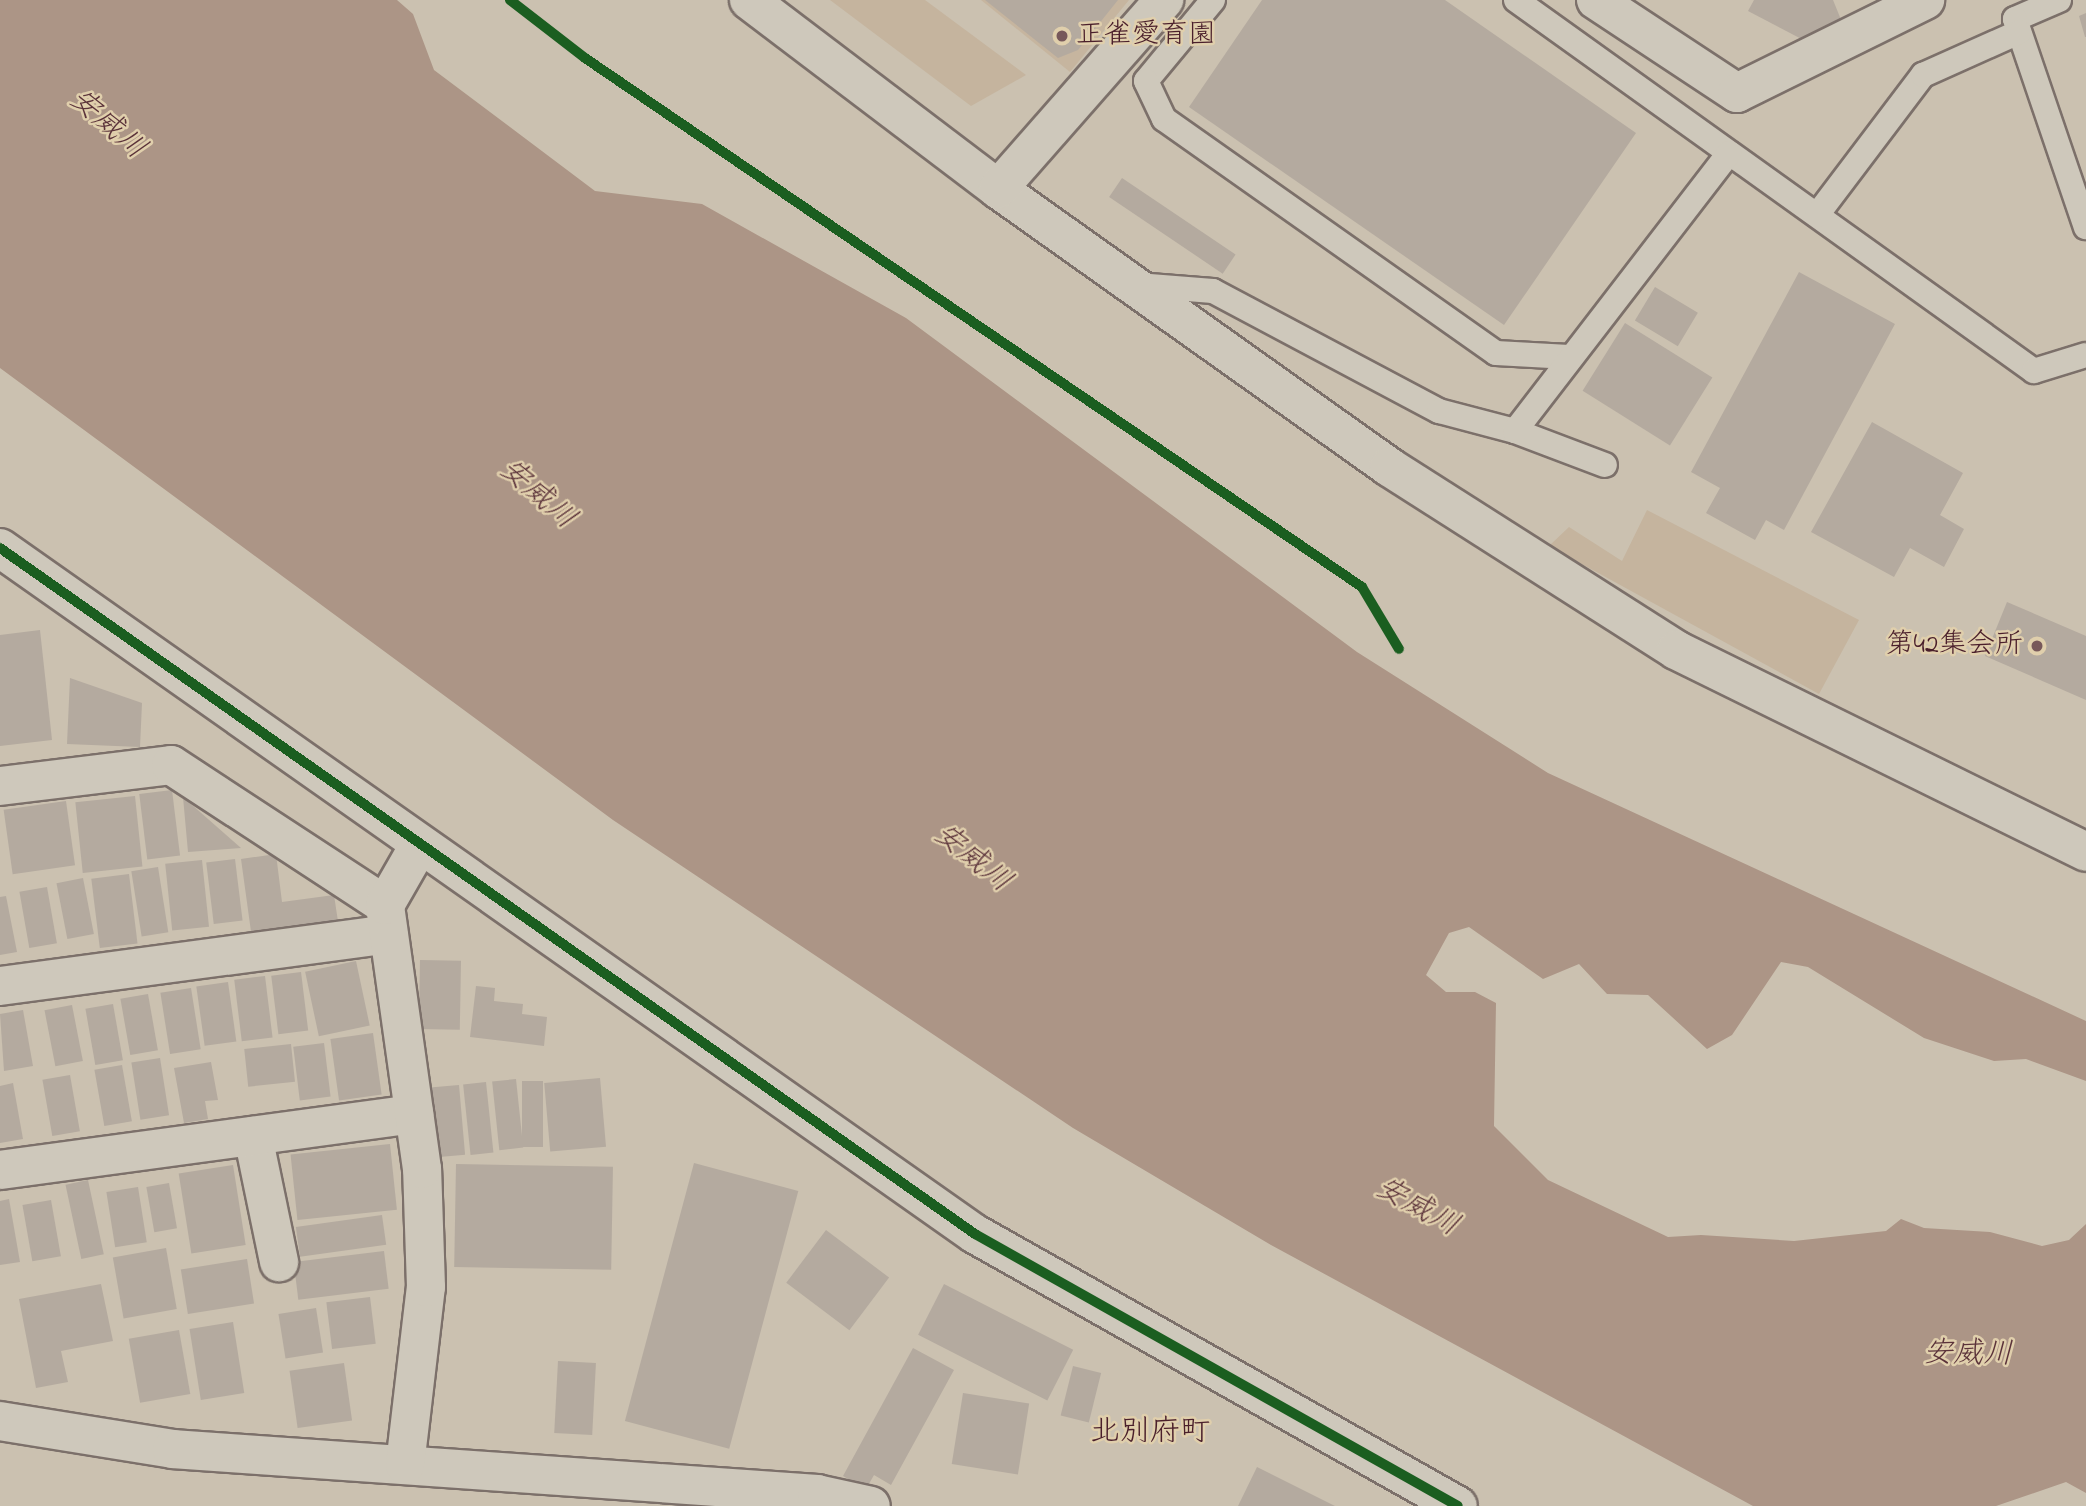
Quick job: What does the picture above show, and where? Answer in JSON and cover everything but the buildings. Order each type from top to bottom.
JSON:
[{"type":"street","points":[[749,0],[998,189],[1389,467],[1676,650],[2086,852]]},
{"type":"street","points":[[998,189],[1059,125],[1164,0]]},
{"type":"street","points":[[1596,0],[1737,93],[1925,0]]},
{"type":"street","points":[[0,548],[975,1234],[1458,1506]]},
{"type":"street","points":[[0,786],[171,765],[387,919]]},
{"type":"street","points":[[405,1465],[426,1287],[422,1170],[387,919],[420,844]]},
{"type":"street","points":[[0,986],[387,919]]},
{"type":"street","points":[[0,1170],[414,1114]]},
{"type":"street","points":[[253,1136],[279,1262]]},
{"type":"street","points":[[0,1422],[172,1449],[817,1494],[871,1506]]},
{"type":"lane","points":[[1213,0],[1146,81],[1164,119],[1496,353],[1569,357]]},
{"type":"lane","points":[[1516,0],[2034,371],[2086,355]]},
{"type":"lane","points":[[2059,0],[2015,19],[2086,227]]},
{"type":"lane","points":[[1817,215],[1923,75],[2019,32]]},
{"type":"lane","points":[[1515,431],[1569,357],[1729,153]]},
{"type":"lane","points":[[1133,285],[1213,292],[1439,411],[1515,431],[1605,465]]},
{"type":"shaded area","points":[[830,0],[925,0],[1026,75],[971,106]]},
{"type":"shaded area","name":"正雀愛育園","points":[[981,0],[1129,0],[1070,72]]},
{"type":"shaded area","points":[[1647,510],[1859,620],[1819,694],[1549,546],[1569,527],[1622,561]]},
{"type":"water","name":"安威川","points":[[0,0],[397,0],[413,14],[434,70],[595,191],[702,204],[906,318],[1357,652],[1548,773],[2086,1021],[2086,1081],[2026,1059],[1994,1061],[1924,1038],[1808,967],[1781,962],[1732,1035],[1707,1049],[1648,995],[1607,994],[1579,964],[1543,979],[1469,927],[1449,933],[1426,975],[1446,992],[1475,992],[1496,1003],[1494,1126],[1548,1180],[1668,1237],[1701,1235],[1794,1241],[1886,1231],[1901,1219],[1924,1228],[1990,1232],[2042,1246],[2069,1240],[2086,1224],[2086,1493],[2066,1482],[1996,1506],[1753,1506],[1271,1245],[1073,1128],[613,820],[0,368]]},
{"type":"cycle path","points":[[510,0],[585,58],[1362,587],[1399,649]]},
{"type":"cycle path","points":[[0,548],[975,1234],[1458,1506]]},
{"type":"place","name":"正雀愛育園","points":[[1062,36]]},
{"type":"place","name":"第42集会所","points":[[2037,646]]},
{"type":"district","name":"北別府町","points":[[1150,1433]]}]
